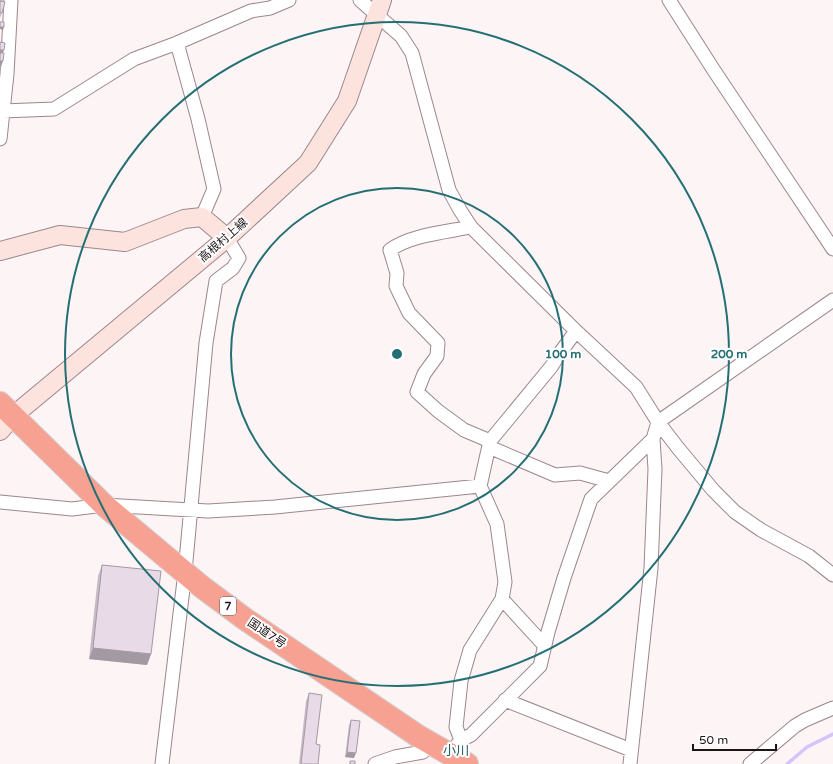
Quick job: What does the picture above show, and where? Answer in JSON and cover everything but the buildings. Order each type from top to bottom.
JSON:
[{"type":"highway","name":"国道7号","points":[[4,417],[104,505],[245,619],[418,736],[459,753]]},
{"type":"main road","name":"高根村上線","points":[[4,417],[227,238],[308,164],[347,101],[380,7]]},
{"type":"main road","points":[[0,251],[60,235],[125,242],[184,219],[202,217],[227,238]]},
{"type":"street","points":[[0,139],[11,0]]},
{"type":"street","points":[[3,111],[54,109],[134,60],[251,11],[270,8],[289,0]]},
{"type":"street","points":[[360,0],[380,7],[402,36],[412,53],[449,190],[471,227],[576,331],[636,387],[658,422],[713,490],[735,512],[761,530],[809,556],[833,575]]},
{"type":"street","points":[[669,0],[717,75],[833,248]]},
{"type":"street","points":[[177,43],[198,119],[214,189],[202,217]]},
{"type":"street","points":[[471,227],[413,239],[399,243],[390,250],[398,273],[396,286],[409,313],[438,343],[437,356],[424,374],[418,392],[438,411],[464,430],[489,444],[555,475],[580,473],[609,481]]},
{"type":"street","points":[[162,764],[185,572],[206,343],[216,281],[233,268],[239,258],[227,238]]},
{"type":"street","points":[[630,764],[651,568],[655,469],[653,439],[658,422],[833,300]]},
{"type":"street","points":[[459,753],[456,727],[461,681],[470,650],[502,599],[505,582],[497,524],[480,486],[489,444],[551,367],[576,331]]},
{"type":"street","points":[[459,753],[471,735],[540,666],[564,578],[591,499],[653,439]]},
{"type":"street","points":[[0,502],[72,509],[104,505],[208,511],[275,507],[480,486]]},
{"type":"street","points":[[502,599],[545,646]]},
{"type":"street","points":[[505,700],[631,750]]},
{"type":"street","points":[[750,764],[795,726],[833,708]]},
{"type":"street","points":[[375,764],[396,757],[423,752],[430,742]]},
{"type":"waterway","points":[[787,764],[807,747],[833,734]]},
{"type":"district","name":"小川","points":[[456,750]]}]
